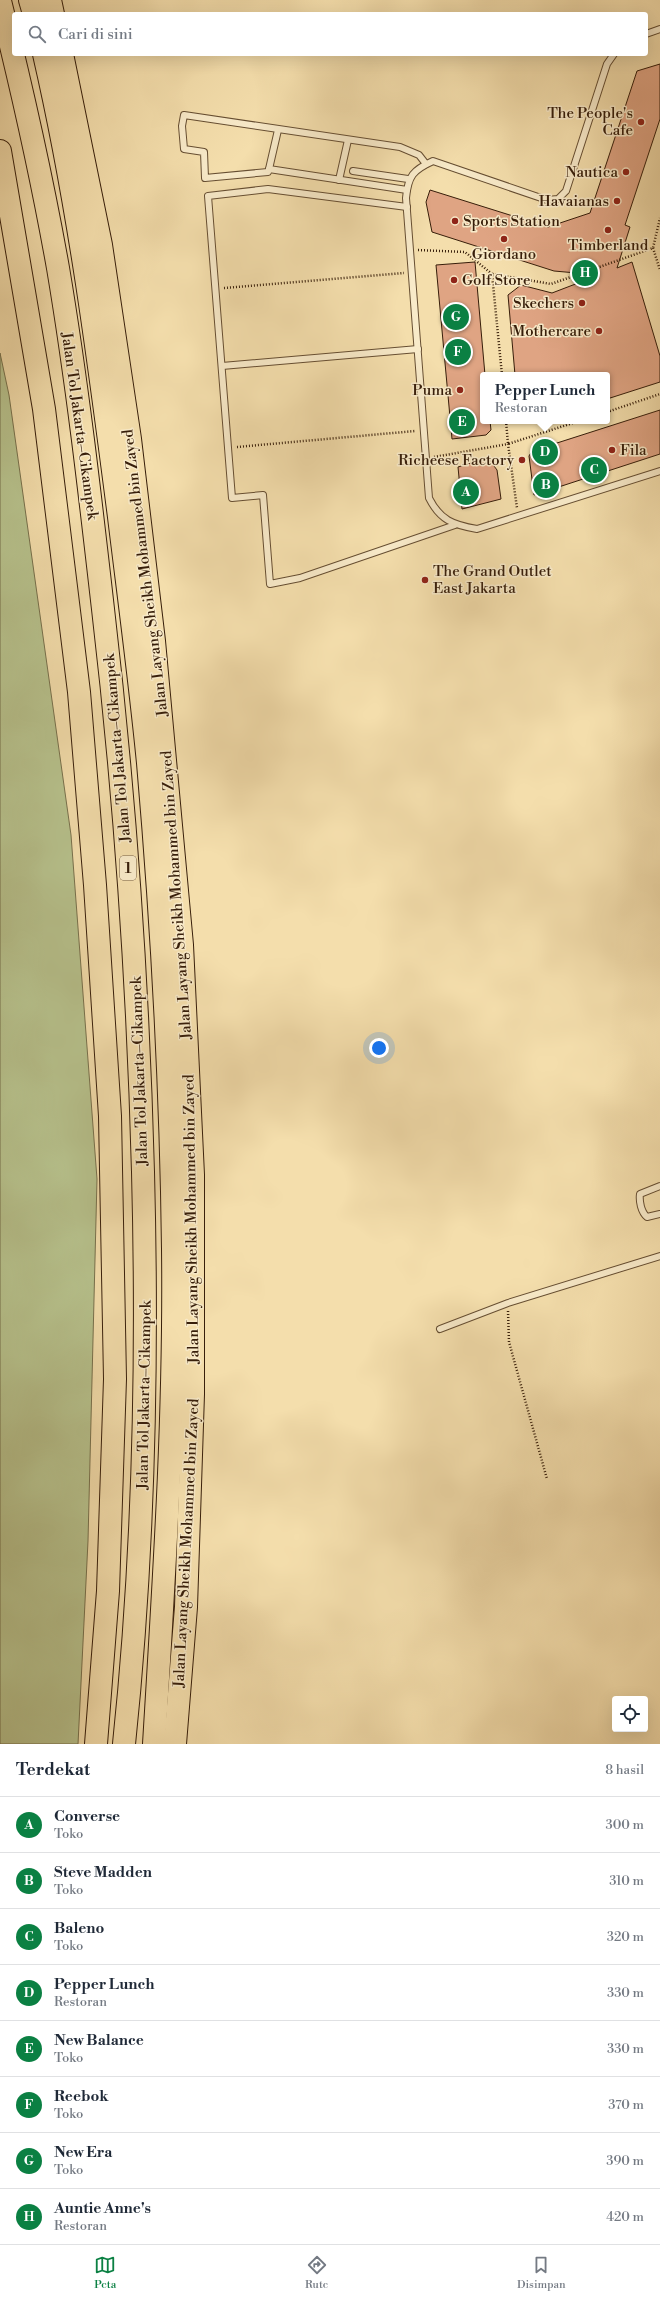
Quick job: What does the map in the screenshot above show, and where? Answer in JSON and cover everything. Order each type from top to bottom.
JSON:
[{"type":"highway","points":[[30,0],[33,12]]},
{"type":"highway","points":[[50,0],[53,12]]},
{"type":"highway","name":"Jalan Tol Jakarta–Cikampek","points":[[0,1],[12,51]]},
{"type":"highway","name":"Jalan Tol Jakarta–Cikampek","points":[[13,56],[28,117],[58,268],[88,472],[125,820],[140,1060],[146,1294],[145,1400],[140,1529],[124,1744]]},
{"type":"highway","name":"Jalan Tol Jakarta–Cikampek","points":[[44,56],[78,219],[111,452],[146,753],[160,918],[172,1220],[173,1347],[167,1533],[154,1744]]},
{"type":"highway","name":"Jalan Layang Sheikh Mohammed bin Zayed","points":[[62,56],[101,245],[130,440],[154,641],[182,945],[193,1174],[193,1394],[186,1607],[175,1744]]},
{"type":"highway","points":[[0,151],[44,409],[79,692],[95,885],[110,1116],[115,1379],[108,1591],[96,1744]]},
{"type":"lane","points":[[648,33],[660,29]]},
{"type":"lane","points":[[613,56],[607,64],[566,191],[558,199],[547,200],[433,161],[419,167],[408,179],[407,207],[429,498],[436,511],[455,525],[477,529],[660,471]]},
{"type":"lane","points":[[278,130],[268,172],[205,178],[204,152],[184,149],[182,126],[184,115],[400,147],[419,155],[426,164]]},
{"type":"lane","points":[[339,180],[348,140]]},
{"type":"lane","points":[[269,169],[407,190]]},
{"type":"lane","points":[[353,171],[408,179]]},
{"type":"lane","points":[[407,207],[268,189],[208,196],[232,498],[263,495],[270,584],[300,578],[455,525]]},
{"type":"lane","points":[[222,366],[418,349]]},
{"type":"lane","points":[[660,1186],[644,1191],[640,1194],[639,1198],[643,1214],[647,1217],[660,1214]]},
{"type":"lane","points":[[440,1329],[508,1303],[660,1256]]},
{"type":"path","points":[[660,218],[653,248],[660,270]]},
{"type":"path","points":[[410,249],[465,252],[492,274],[551,284],[653,248]]},
{"type":"path","points":[[216,289],[412,272]]},
{"type":"path","points":[[492,274],[502,372]]},
{"type":"path","points":[[610,411],[660,394]]},
{"type":"path","points":[[506,424],[518,516]]},
{"type":"path","points":[[426,458],[508,444],[570,424]]},
{"type":"path","points":[[228,447],[424,431]]},
{"type":"path","points":[[508,1303],[509,1342],[547,1479]]},
{"type":"green space","points":[[0,353],[9,395],[71,835],[97,1179],[88,1541],[78,1744],[0,1744]]},
{"type":"building","points":[[660,64],[660,119],[625,225],[630,227],[617,268],[632,262],[660,356],[660,382],[610,398],[610,372],[515,372],[508,295],[521,285],[552,293],[599,275],[554,271],[432,232],[426,202],[430,190],[548,227],[590,213],[637,71]]},
{"type":"building","points":[[475,262],[485,372],[480,372],[480,424],[490,424],[491,430],[486,435],[452,439],[436,265]]},
{"type":"building","points":[[660,410],[660,454],[534,495],[529,456],[532,451]]},
{"type":"building","points":[[488,458],[497,470],[501,499],[462,509],[458,467]]},
{"type":"place","name":"The People's Cafe","points":[[641,122]]},
{"type":"place","name":"Nautica","points":[[626,172]]},
{"type":"place","name":"Havaianas","points":[[617,201]]},
{"type":"place","name":"Sports Station","points":[[455,221]]},
{"type":"place","name":"Timberland","points":[[608,230]]},
{"type":"place","name":"Giordano","points":[[504,239]]},
{"type":"place","name":"Auntie Anne's","points":[[585,273]]},
{"type":"place","name":"Golf Store","points":[[454,280]]},
{"type":"place","name":"Skechers","points":[[582,303]]},
{"type":"place","name":"New Era","points":[[456,317]]},
{"type":"place","name":"Mothercare","points":[[599,331]]},
{"type":"place","name":"Reebok","points":[[458,352]]},
{"type":"place","name":"Puma","points":[[460,390]]},
{"type":"place","name":"New Balance","points":[[462,422]]},
{"type":"place","name":"Fila","points":[[612,450]]},
{"type":"place","name":"Pepper Lunch","points":[[545,452]]},
{"type":"place","name":"Richeese Factory","points":[[522,460]]},
{"type":"place","name":"Baleno","points":[[594,470]]},
{"type":"place","name":"Steve Madden","points":[[546,485]]},
{"type":"place","name":"Converse","points":[[466,492]]},
{"type":"place","name":"The Grand Outlet East Jakarta","points":[[425,580]]}]
